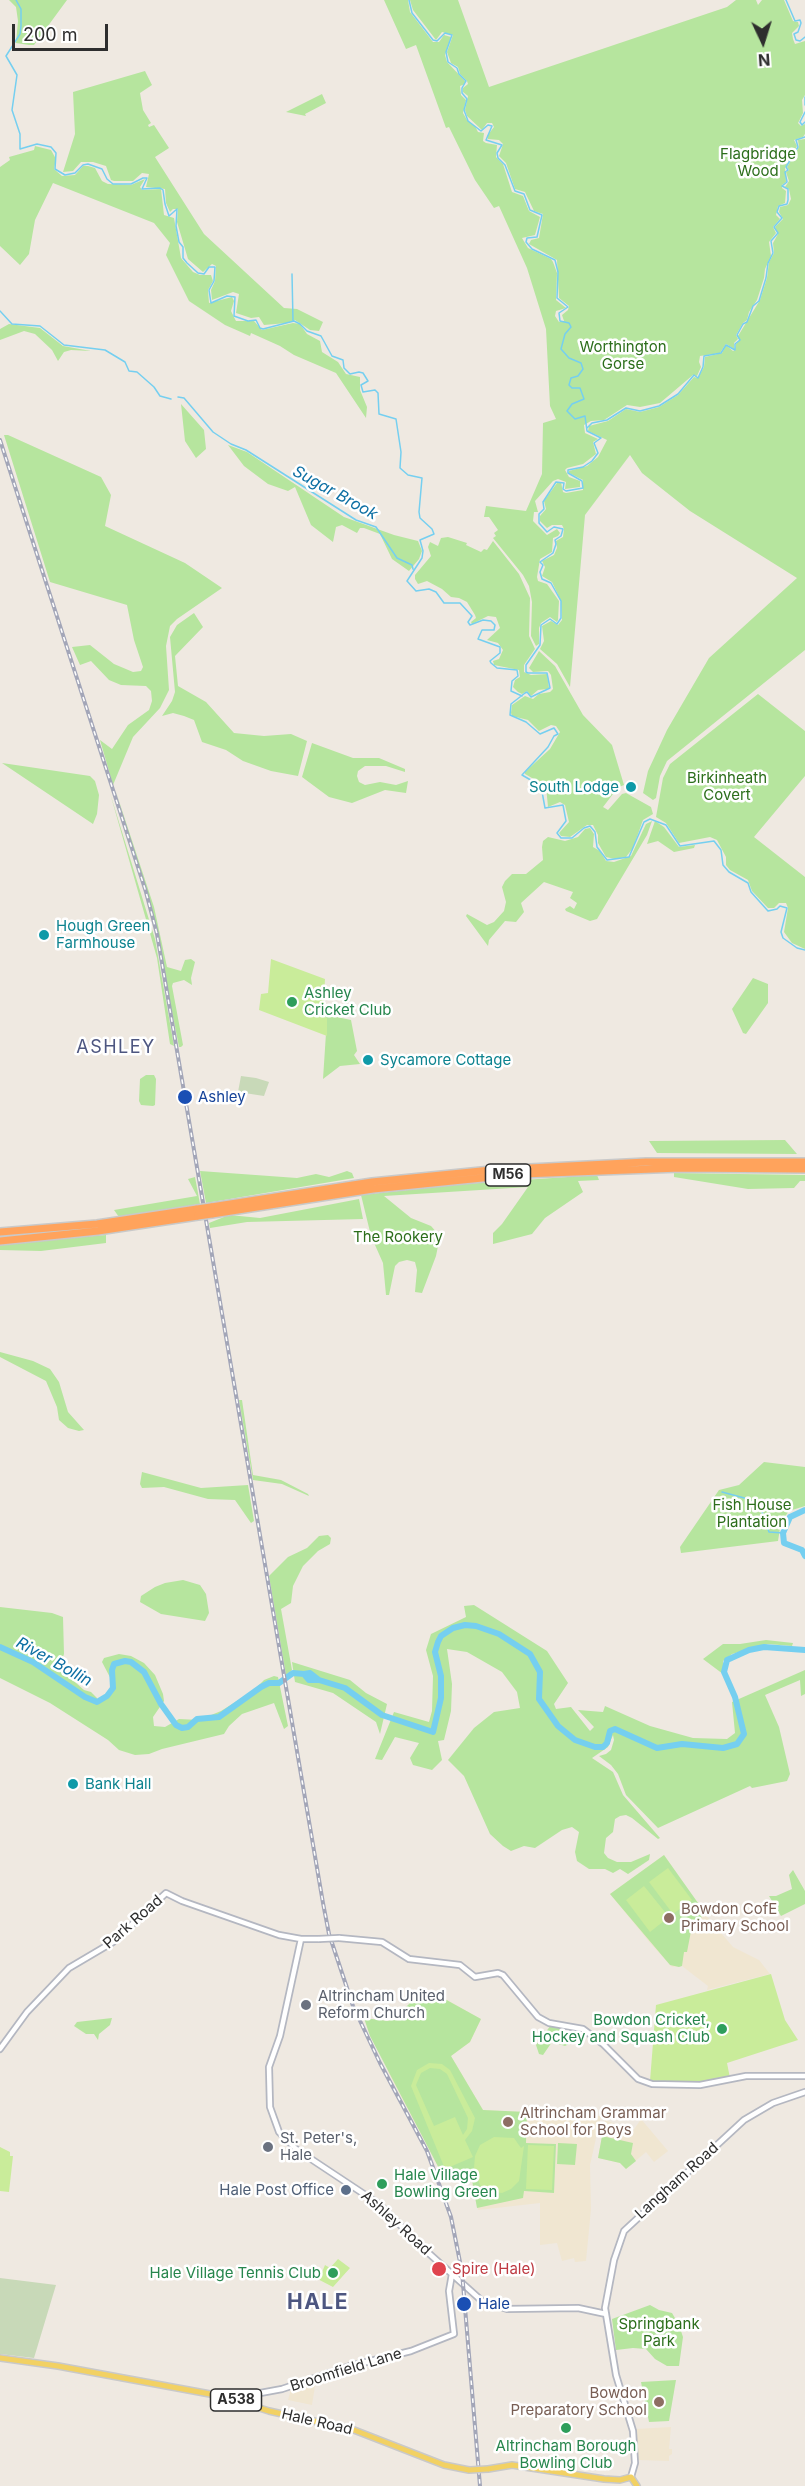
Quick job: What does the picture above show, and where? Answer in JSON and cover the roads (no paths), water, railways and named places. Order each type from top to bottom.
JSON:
[{"type":"highway","name":"M56","points":[[0,1241],[197,1213],[372,1182],[501,1169],[669,1161],[805,1162]]},
{"type":"highway","name":"M56","points":[[212,1210],[491,1176],[646,1168],[805,1169]]},
{"type":"highway","name":"M56","points":[[0,1232],[97,1228]]},
{"type":"main road","name":"Park Road","points":[[0,2049],[27,2012],[69,1968],[113,1942],[166,1893],[252,1926],[301,1940]]},
{"type":"main road","points":[[301,1940],[357,1938],[387,1944],[412,1960],[460,1965],[475,1977],[498,1973],[503,1975],[538,2017],[549,2023],[583,2029],[603,2044],[638,2079],[652,2084],[700,2085],[746,2076],[805,2076]]},
{"type":"main road","name":"Ashley Road","points":[[301,1940],[285,2018],[269,2067],[270,2107],[279,2132],[296,2149],[380,2204],[478,2298],[498,2307],[578,2308],[606,2314]]},
{"type":"main road","name":"Langham Road","points":[[606,2314],[614,2259],[624,2231],[629,2224],[744,2120],[773,2103],[805,2092]]},
{"type":"main road","name":"Broomfield Lane","points":[[238,2400],[244,2396],[282,2389],[350,2366],[411,2350],[454,2334],[449,2291],[452,2274]]},
{"type":"main road","points":[[606,2314],[616,2375],[633,2431],[635,2463],[631,2477],[637,2486]]},
{"type":"main road","name":"Hale Road","points":[[0,2358],[58,2366],[238,2400],[268,2410],[354,2430],[444,2465],[469,2470],[512,2465],[604,2479],[620,2480],[631,2477]]},
{"type":"waterway","points":[[16,0],[21,9],[20,34],[6,56],[17,75],[12,110],[20,134],[20,149],[37,144],[51,147],[56,153],[55,169],[65,175],[75,173],[83,165],[88,164],[102,169],[107,179],[113,184],[131,184],[147,178],[142,189],[160,188],[163,190],[169,216],[177,209],[176,226],[179,242],[183,247],[183,258],[198,273],[204,274],[209,267],[215,267],[214,281],[209,290],[211,303],[227,296],[235,297],[234,316],[248,321],[256,320],[263,329],[294,321],[307,331],[321,336],[332,356],[343,360],[344,368],[350,374],[363,373],[368,381],[361,385],[363,392],[375,390],[378,393],[379,414],[396,419],[401,452],[400,468],[408,475],[422,478],[420,518],[434,534],[420,540],[422,558],[407,581],[416,591],[429,589],[436,592],[444,603],[460,603],[472,616],[468,622],[470,625],[483,620],[491,621],[495,625],[494,630],[482,630],[478,639],[500,647],[500,653],[490,661],[497,668],[517,670],[518,676],[512,681],[511,691],[522,696]]},
{"type":"waterway","points":[[409,0],[412,13],[433,40],[437,41],[445,33],[452,35],[446,52],[448,62],[457,68],[466,81],[462,93],[467,99],[464,110],[468,121],[481,131],[488,125],[492,126],[486,140],[502,145],[497,153],[498,158],[505,165],[515,191],[524,194],[530,210],[542,215],[537,237],[527,238],[526,242],[532,249],[555,260],[558,272],[557,298],[568,307],[559,313],[560,321],[569,323],[571,327],[565,334],[561,349],[569,358],[581,363],[583,369],[578,376],[571,378],[569,385],[572,388],[580,388],[584,399],[572,404],[567,411],[575,419],[585,416],[587,431],[601,438],[594,443],[598,453],[592,461],[583,467],[568,470],[568,473],[582,481],[583,488],[566,491],[563,489],[564,483],[556,482],[543,502],[544,509],[539,514],[539,523],[547,532],[554,527],[563,529],[561,536],[555,540],[553,553],[540,562],[543,565],[540,572],[542,579],[551,583],[561,601],[561,618],[557,624],[550,619],[541,625],[540,645],[526,665],[528,673],[547,673],[550,688],[531,697],[527,692],[525,693],[511,704],[510,715],[526,722],[540,734],[554,728],[558,734],[522,775],[541,786],[545,808],[563,805],[566,821],[557,833],[561,838],[572,838],[590,826],[595,832],[597,847],[607,860],[629,857],[644,822],[650,819],[666,825],[680,846],[714,841],[721,850],[723,865],[729,872],[748,883],[751,892],[768,911],[780,906],[787,908],[781,932],[783,938],[797,948],[805,950]]},
{"type":"waterway","points":[[786,0],[795,21],[800,20],[801,23],[798,32],[794,34],[796,40],[800,41],[805,37]]},
{"type":"waterway","points":[[805,97],[805,105]]},
{"type":"waterway","points":[[805,112],[800,122],[802,125],[805,122]]},
{"type":"waterway","points":[[587,428],[592,423],[607,420],[626,408],[640,411],[659,406],[678,394],[694,375],[698,378],[703,367],[704,356],[721,353],[726,345],[735,350],[735,344],[740,340],[737,335],[743,324],[747,322],[753,306],[759,301],[768,263],[773,253],[771,241],[778,233],[774,227],[782,218],[777,212],[779,206],[787,204],[788,189],[782,186],[787,182],[786,167],[798,147],[796,140],[805,137]]},
{"type":"waterway","points":[[292,274],[293,321]]},
{"type":"waterway","name":"Sugar Brook","points":[[0,311],[12,324],[40,326],[64,345],[105,350],[125,362],[129,371],[137,372],[154,387],[160,396],[171,399]]},
{"type":"waterway","name":"Sugar Brook","points":[[178,397],[184,398],[213,432],[231,444],[246,450],[356,520],[376,527],[397,558],[412,565],[413,569]]},
{"type":"waterway","points":[[722,1492],[748,1499],[761,1509],[769,1532],[783,1533]]},
{"type":"waterway","name":"River Bollin","points":[[805,1510],[790,1517],[783,1533],[784,1543],[802,1550],[805,1556]]},
{"type":"waterway","name":"River Bollin","points":[[304,1674],[310,1673],[319,1680],[345,1688],[382,1715],[433,1732],[441,1698],[441,1676],[435,1652],[438,1642],[441,1636],[453,1628],[465,1625],[476,1626],[499,1634],[530,1654],[540,1672],[539,1699],[558,1726],[575,1740],[595,1747],[603,1747],[607,1743],[610,1731],[615,1729],[657,1748],[682,1744],[723,1748],[737,1744],[744,1734],[735,1697],[724,1672],[727,1660],[749,1650],[764,1647],[805,1650]]},
{"type":"waterway","name":"River Bollin","points":[[0,1647],[33,1662],[85,1697],[97,1702],[107,1696],[113,1688],[114,1664],[131,1662],[144,1672],[161,1704],[176,1725],[182,1728],[188,1727],[197,1719],[219,1717],[261,1687],[269,1683],[279,1683],[293,1673],[304,1674],[309,1680],[319,1680]]},
{"type":"railway","points":[[0,440],[146,892],[157,934],[329,1934],[353,2006],[380,2063],[427,2151],[451,2217],[462,2272],[480,2486]]},
{"type":"place","name":"South Lodge","points":[[631,787]]},
{"type":"place","name":"Hough Green Farmhouse","points":[[44,935]]},
{"type":"place","name":"Ashley Cricket Club","points":[[292,1002]]},
{"type":"place","name":"Sycamore Cottage","points":[[368,1060]]},
{"type":"place","name":"Ashley","points":[[185,1097]]},
{"type":"place","name":"Bank Hall","points":[[73,1784]]},
{"type":"place","name":"Bowdon CofE Primary School","points":[[669,1918]]},
{"type":"place","name":"Altrincham United Reform Church","points":[[306,2005]]},
{"type":"place","name":"Bowdon Cricket, Hockey and Squash Club","points":[[722,2029]]},
{"type":"place","name":"Altrincham Grammar School for Boys","points":[[508,2122]]},
{"type":"place","name":"St. Peter's, Hale","points":[[268,2147]]},
{"type":"place","name":"Hale Village Bowling Green","points":[[382,2184]]},
{"type":"place","name":"Hale Post Office","points":[[346,2190]]},
{"type":"place","name":"Spire (Hale)","points":[[439,2269]]},
{"type":"place","name":"Hale Village Tennis Club","points":[[333,2273]]},
{"type":"place","name":"Hale","points":[[464,2304]]},
{"type":"place","name":"Bowdon Preparatory School","points":[[659,2402]]},
{"type":"place","name":"Altrincham Borough Bowling Club","points":[[566,2428]]},
{"type":"district","name":"ASHLEY","points":[[116,1048]]},
{"type":"district","name":"HALE","points":[[318,2303]]},
{"type":"park label","name":"Flagbridge Wood","points":[[758,162]]},
{"type":"park label","name":"Worthington Gorse","points":[[623,356]]},
{"type":"park label","name":"Birkinheath Covert","points":[[727,786]]},
{"type":"park label","name":"The Rookery","points":[[398,1237]]},
{"type":"park label","name":"Fish House Plantation","points":[[752,1514]]},
{"type":"park label","name":"Springbank Park","points":[[659,2332]]}]
